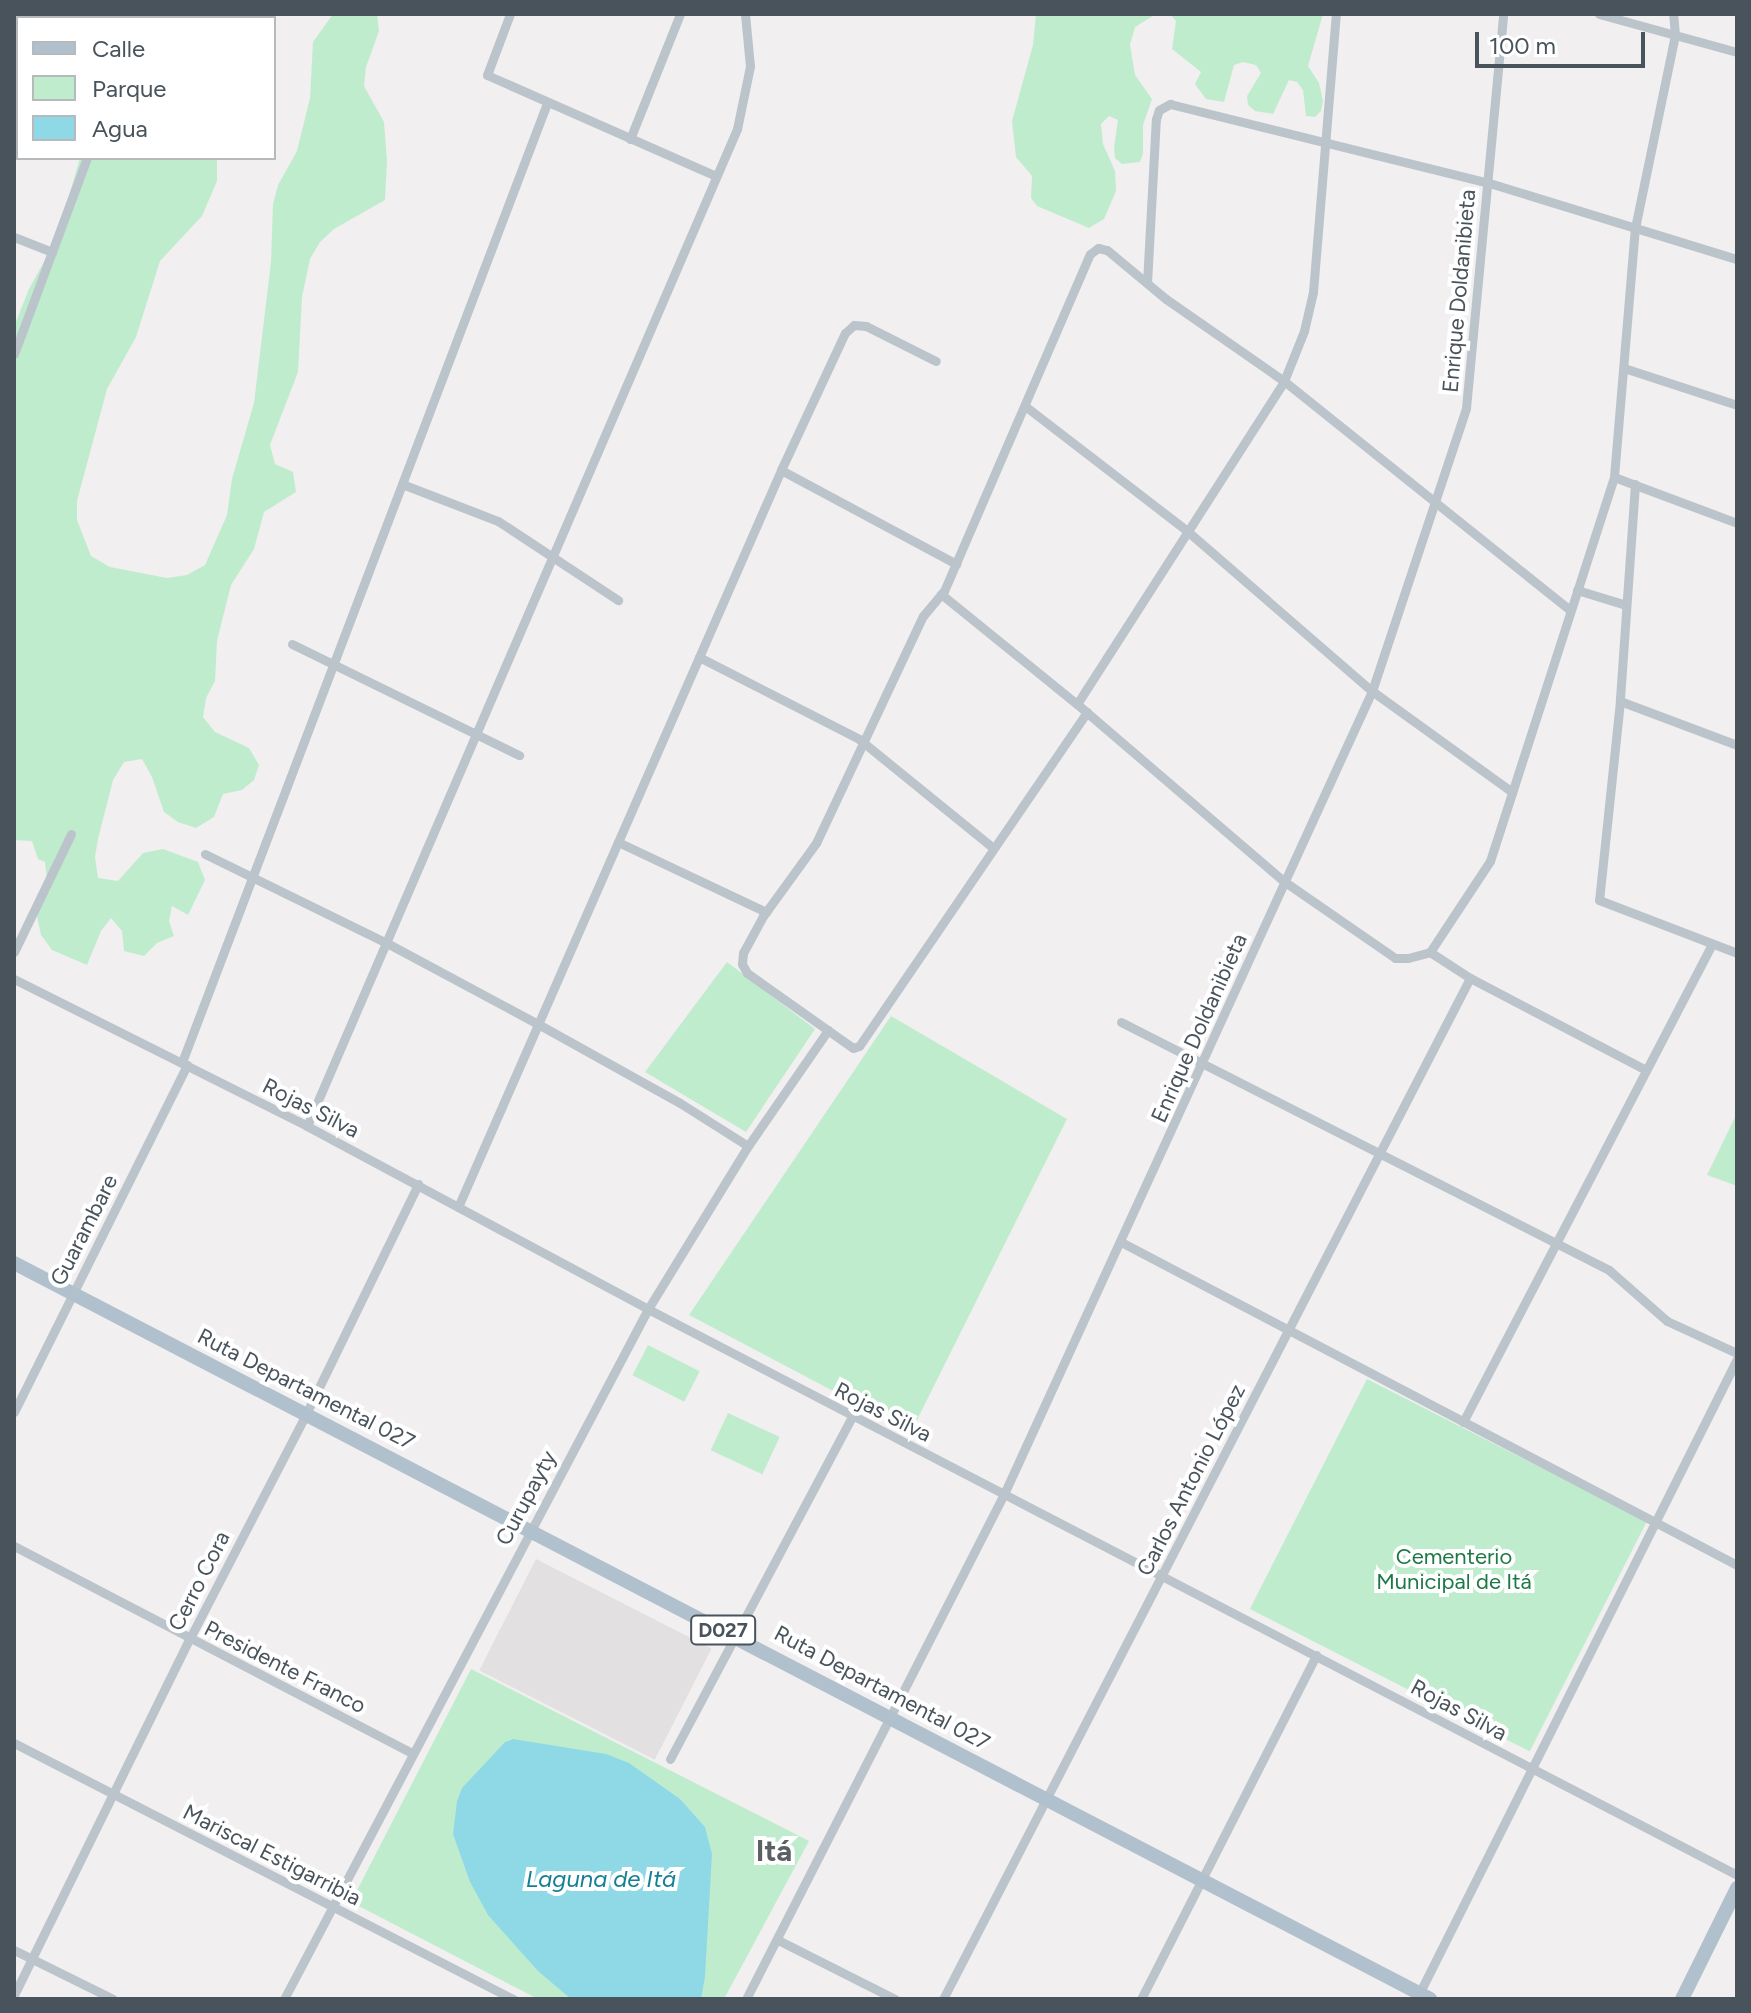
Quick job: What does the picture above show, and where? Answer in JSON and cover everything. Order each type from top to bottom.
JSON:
[{"type":"main road","name":"Ruta Departamental 027","points":[[14,1263],[891,1717],[1422,1997]]},
{"type":"main road","points":[[1682,1999],[1737,1888]]},
{"type":"street","points":[[510,14],[487,75],[716,176]]},
{"type":"street","points":[[630,139],[680,14]]},
{"type":"street","points":[[307,1126],[737,129],[750,66],[745,14]]},
{"type":"street","points":[[1077,704],[1284,381],[1304,331],[1313,292],[1336,14]]},
{"type":"street","name":"Enrique Doldanibieta","points":[[746,1999],[1004,1494],[1372,691],[1466,408],[1472,373],[1486,182],[1503,14]]},
{"type":"street","points":[[1599,14],[1737,52]]},
{"type":"street","points":[[941,594],[1087,712],[1285,882],[1395,958],[1430,952],[1490,861],[1614,477],[1635,228],[1675,35],[1673,14]]},
{"type":"street","name":"Guarambare","points":[[14,1412],[185,1063],[252,877],[547,103]]},
{"type":"street","points":[[1147,283],[1159,110],[1170,104],[1486,182],[1737,259]]},
{"type":"street","points":[[14,354],[86,160]]},
{"type":"street","points":[[14,237],[52,252]]},
{"type":"street","points":[[1087,712],[859,1046],[853,1048],[747,973],[742,964],[743,953],[766,912],[816,843],[923,616],[941,594],[956,564],[1090,254],[1098,248],[1107,250],[1147,283],[1284,381],[1570,610]]},
{"type":"street","points":[[458,1207],[781,470],[845,333],[854,325],[877,329],[936,361]]},
{"type":"street","points":[[1624,368],[1737,405]]},
{"type":"street","points":[[1025,406],[1186,530],[1372,691],[1512,792]]},
{"type":"street","points":[[781,470],[956,564]]},
{"type":"street","points":[[1614,477],[1737,523]]},
{"type":"street","points":[[402,484],[498,521],[618,600]]},
{"type":"street","points":[[1635,484],[1620,701],[1599,900],[1737,953]]},
{"type":"street","points":[[1577,590],[1626,605]]},
{"type":"street","points":[[292,644],[519,755]]},
{"type":"street","points":[[699,657],[863,742],[993,848]]},
{"type":"street","points":[[1620,701],[1737,745]]},
{"type":"street","points":[[14,952],[71,834]]},
{"type":"street","points":[[618,842],[766,912]]},
{"type":"street","points":[[205,854],[385,942],[538,1024],[680,1103],[748,1146]]},
{"type":"street","points":[[1463,1422],[1712,944]]},
{"type":"street","points":[[1430,952],[1470,978],[1646,1070]]},
{"type":"street","name":"Carlos Antonio López","points":[[943,1999],[1470,978]]},
{"type":"street","name":"Rojas Silva","points":[[14,979],[307,1126],[852,1416],[1737,1875]]},
{"type":"street","points":[[1121,1022],[1609,1270],[1667,1321],[1737,1356],[1422,1997]]},
{"type":"street","name":"Curupayty","points":[[284,1999],[331,1904],[648,1309],[748,1146],[828,1030]]},
{"type":"street","name":"Cerro Cora","points":[[14,1995],[418,1184]]},
{"type":"street","points":[[1121,1242],[1737,1565]]},
{"type":"street","points":[[670,1759],[852,1416]]},
{"type":"street","name":"Presidente Franco","points":[[14,1546],[411,1753]]},
{"type":"street","points":[[1141,1999],[1316,1655]]},
{"type":"street","name":"Mariscal Estigarribia","points":[[14,1743],[513,1999]]},
{"type":"street","points":[[778,1940],[895,1999]]},
{"type":"street","points":[[14,1950],[113,1999]]},
{"type":"shaded area","points":[[536,1559],[712,1648],[655,1760],[479,1670]]},
{"type":"green space","points":[[333,14],[377,14],[379,31],[366,67],[364,86],[384,122],[387,161],[385,200],[334,229],[320,242],[310,259],[302,297],[298,372],[270,445],[275,464],[293,472],[296,492],[264,512],[254,549],[231,585],[217,641],[215,681],[206,698],[203,717],[215,732],[249,748],[259,765],[254,780],[242,790],[223,794],[214,817],[196,828],[178,822],[164,812],[142,759],[124,762],[113,780],[98,839],[95,857],[98,878],[118,881],[143,853],[163,849],[198,862],[205,880],[188,915],[172,906],[169,921],[174,936],[157,943],[144,956],[124,951],[122,931],[111,918],[101,931],[87,965],[52,950],[41,935],[37,916],[47,880],[45,862],[38,859],[32,841],[14,840],[15,324],[29,289],[57,238],[79,160],[217,160],[217,181],[202,216],[160,261],[136,337],[107,389],[77,501],[77,520],[91,556],[110,567],[167,578],[187,575],[205,565],[227,515],[232,479],[254,403],[271,262],[273,204],[278,185],[297,151],[310,98],[313,42]]},
{"type":"green space","points":[[1036,14],[1156,14],[1135,27],[1130,45],[1135,75],[1152,99],[1143,125],[1143,154],[1140,162],[1122,164],[1115,158],[1114,148],[1118,120],[1109,116],[1101,124],[1103,144],[1115,171],[1116,191],[1104,219],[1089,228],[1037,206],[1031,198],[1032,176],[1016,157],[1012,121],[1033,45]]},
{"type":"green space","points":[[1170,14],[1323,14],[1308,66],[1319,83],[1323,101],[1321,111],[1315,117],[1306,116],[1303,90],[1297,82],[1289,80],[1273,114],[1255,111],[1248,105],[1247,96],[1261,73],[1256,65],[1243,62],[1234,65],[1224,102],[1206,99],[1195,84],[1201,72],[1172,49],[1176,21]]},
{"type":"green space","points":[[727,962],[815,1029],[746,1132],[645,1072]]},
{"type":"green space","points":[[891,1016],[1067,1119],[911,1432],[689,1315]]},
{"type":"green space","points":[[1737,1113],[1737,1186],[1707,1175]]},
{"type":"green space","points":[[648,1345],[700,1371],[684,1402],[633,1375]]},
{"type":"green space","name":"Cementerio Municipal de Itá","points":[[1367,1379],[1647,1522],[1530,1751],[1250,1609]]},
{"type":"green space","points":[[728,1413],[780,1437],[762,1474],[711,1450]]},
{"type":"green space","points":[[471,1669],[809,1841],[724,1999],[538,1999],[351,1902]]},
{"type":"water","name":"Laguna de Itá","points":[[513,1739],[606,1754],[629,1763],[680,1799],[705,1827],[712,1854],[701,1999],[571,1999],[538,1971],[488,1915],[470,1882],[453,1834],[457,1801],[462,1788],[505,1742]]},
{"type":"district","name":"Itá","points":[[774,1851]]}]
